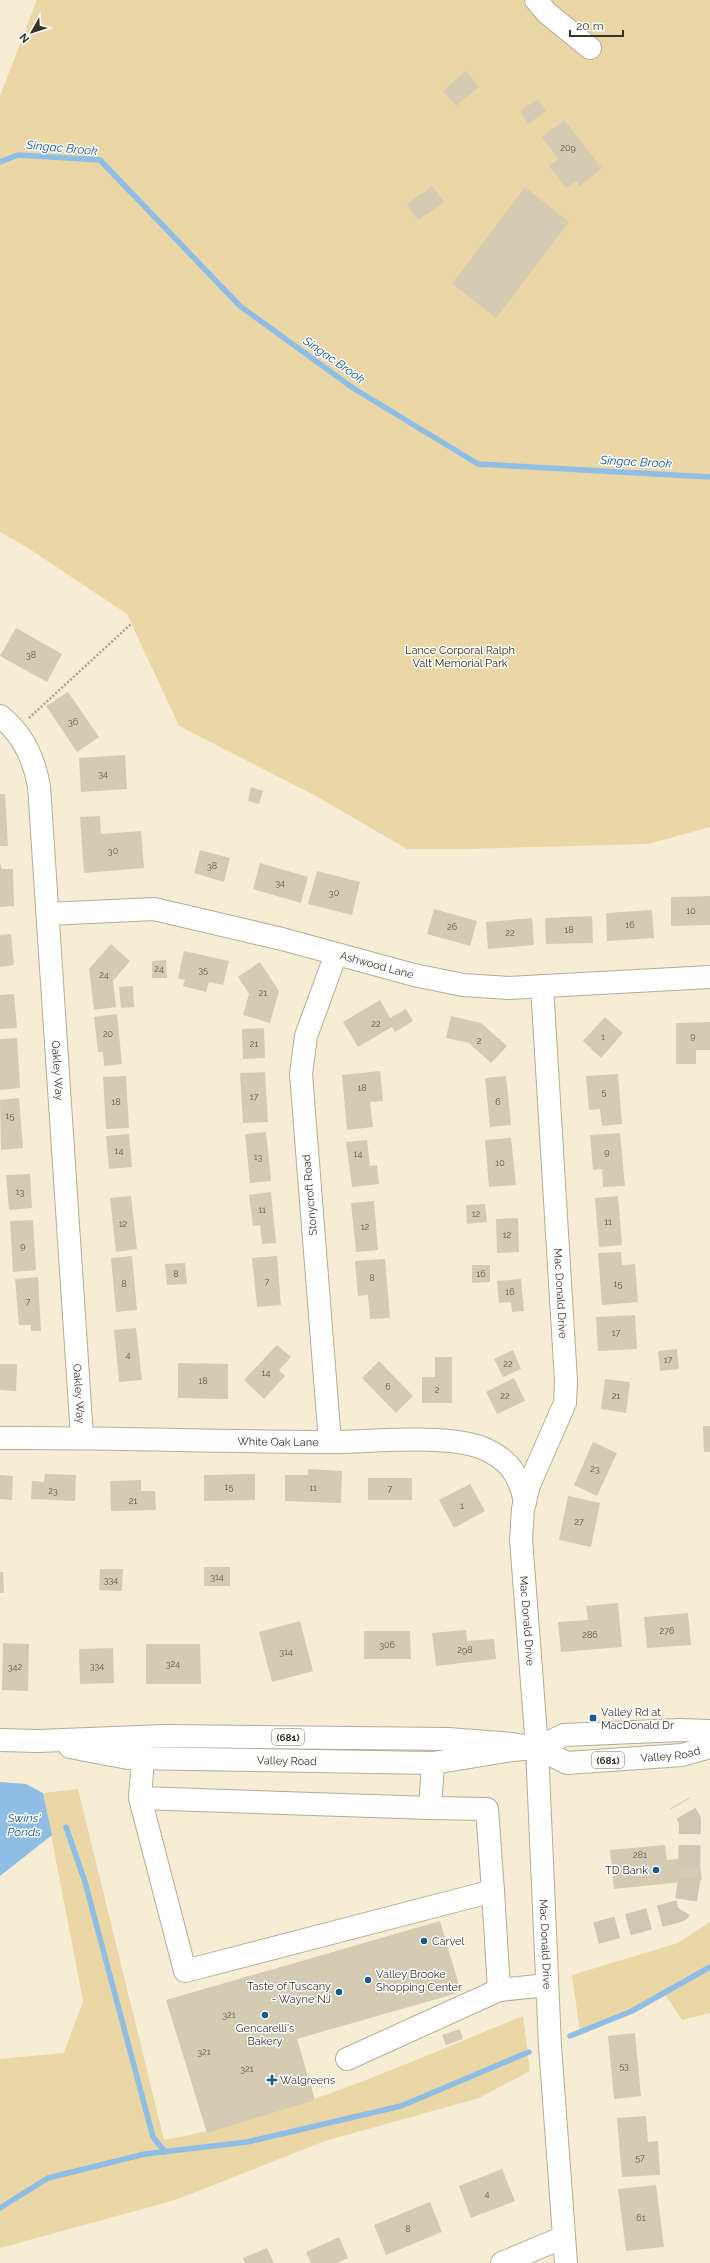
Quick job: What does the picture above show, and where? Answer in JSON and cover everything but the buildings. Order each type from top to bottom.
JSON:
[{"type":"street","points":[[536,0],[547,13],[590,48]]},
{"type":"street","name":"Oakley Way","points":[[7,723],[28,749],[36,770],[39,786],[82,1437]]},
{"type":"street","name":"Ashwood Lane","points":[[48,914],[154,909],[463,985],[501,988],[710,977]]},
{"type":"street","name":"Stonycroft Road","points":[[330,1442],[301,1074],[306,1036],[336,954]]},
{"type":"street","name":"Mac Donald Drive","points":[[542,986],[566,1381],[565,1403],[547,1448],[536,1468],[525,1502],[521,1540],[537,1748],[547,1985],[566,2263]]},
{"type":"street","name":"White Oak Lane","points":[[0,1438],[82,1437],[330,1442],[447,1442],[478,1447],[495,1454],[509,1465],[521,1484],[525,1502]]},
{"type":"street","name":"Valley Road","points":[[38,1741],[128,1758],[143,1759],[433,1763],[512,1750],[537,1748],[564,1735],[680,1730],[710,1731]]},
{"type":"street","name":"Valley Road","points":[[0,1740],[38,1741],[129,1736],[448,1739],[512,1744],[537,1748],[567,1763],[682,1755],[710,1747]]},
{"type":"street","points":[[143,1759],[140,1798],[185,1970],[493,1891]]},
{"type":"street","points":[[430,1808],[433,1763]]},
{"type":"street","points":[[140,1798],[487,1809],[499,1990]]},
{"type":"street","points":[[347,2059],[499,1990],[547,1985]]},
{"type":"street","points":[[502,2263],[564,2237]]},
{"type":"path","points":[[7,723],[131,624]]},
{"type":"green space","name":"Lance Corporal Ralph Valt Memorial Park","points":[[37,0],[710,0],[710,827],[648,844],[467,849],[407,849],[316,796],[179,726],[127,614],[25,546],[0,532],[0,96]]},
{"type":"green space","points":[[78,1789],[164,2140],[211,2130],[256,2118],[302,2103],[391,2070],[523,2016],[530,2071],[479,2098],[325,2141],[175,2200],[0,2248],[0,2059],[64,2053],[83,2001],[43,1793]]},
{"type":"green space","points":[[710,1922],[710,2013],[682,2020],[664,1993],[632,2011],[580,2032],[572,1975],[678,1943]]},
{"type":"water","name":"Swins' Ponds","points":[[0,1782],[26,1784],[43,1793],[52,1835],[0,1876]]},
{"type":"waterway","name":"Singac Brook","points":[[0,162],[18,155],[100,160],[240,306],[353,388],[478,464],[710,477]]},
{"type":"waterway","points":[[66,1827],[85,1882],[153,2137],[165,2152]]},
{"type":"waterway","points":[[570,2036],[632,2011],[710,1967]]},
{"type":"waterway","points":[[0,2208],[48,2178],[145,2154],[247,2142],[401,2106],[529,2052]]},
{"type":"tunnel","points":[[596,1933],[679,1911],[686,1900],[689,1881],[690,1820],[680,1803]]},
{"type":"place","name":"Valley Rd at MacDonald Dr","points":[[593,1718]]},
{"type":"place","name":"TD Bank","points":[[656,1870]]},
{"type":"place","name":"Carvel","points":[[424,1941]]},
{"type":"place","name":"Valley Brooke Shopping Center","points":[[368,1980]]},
{"type":"place","name":"Taste of Tuscany - Wayne NJ","points":[[339,1992]]},
{"type":"place","name":"Gencarelli's Bakery","points":[[265,2015]]},
{"type":"place","name":"Walgreens","points":[[272,2080]]}]
